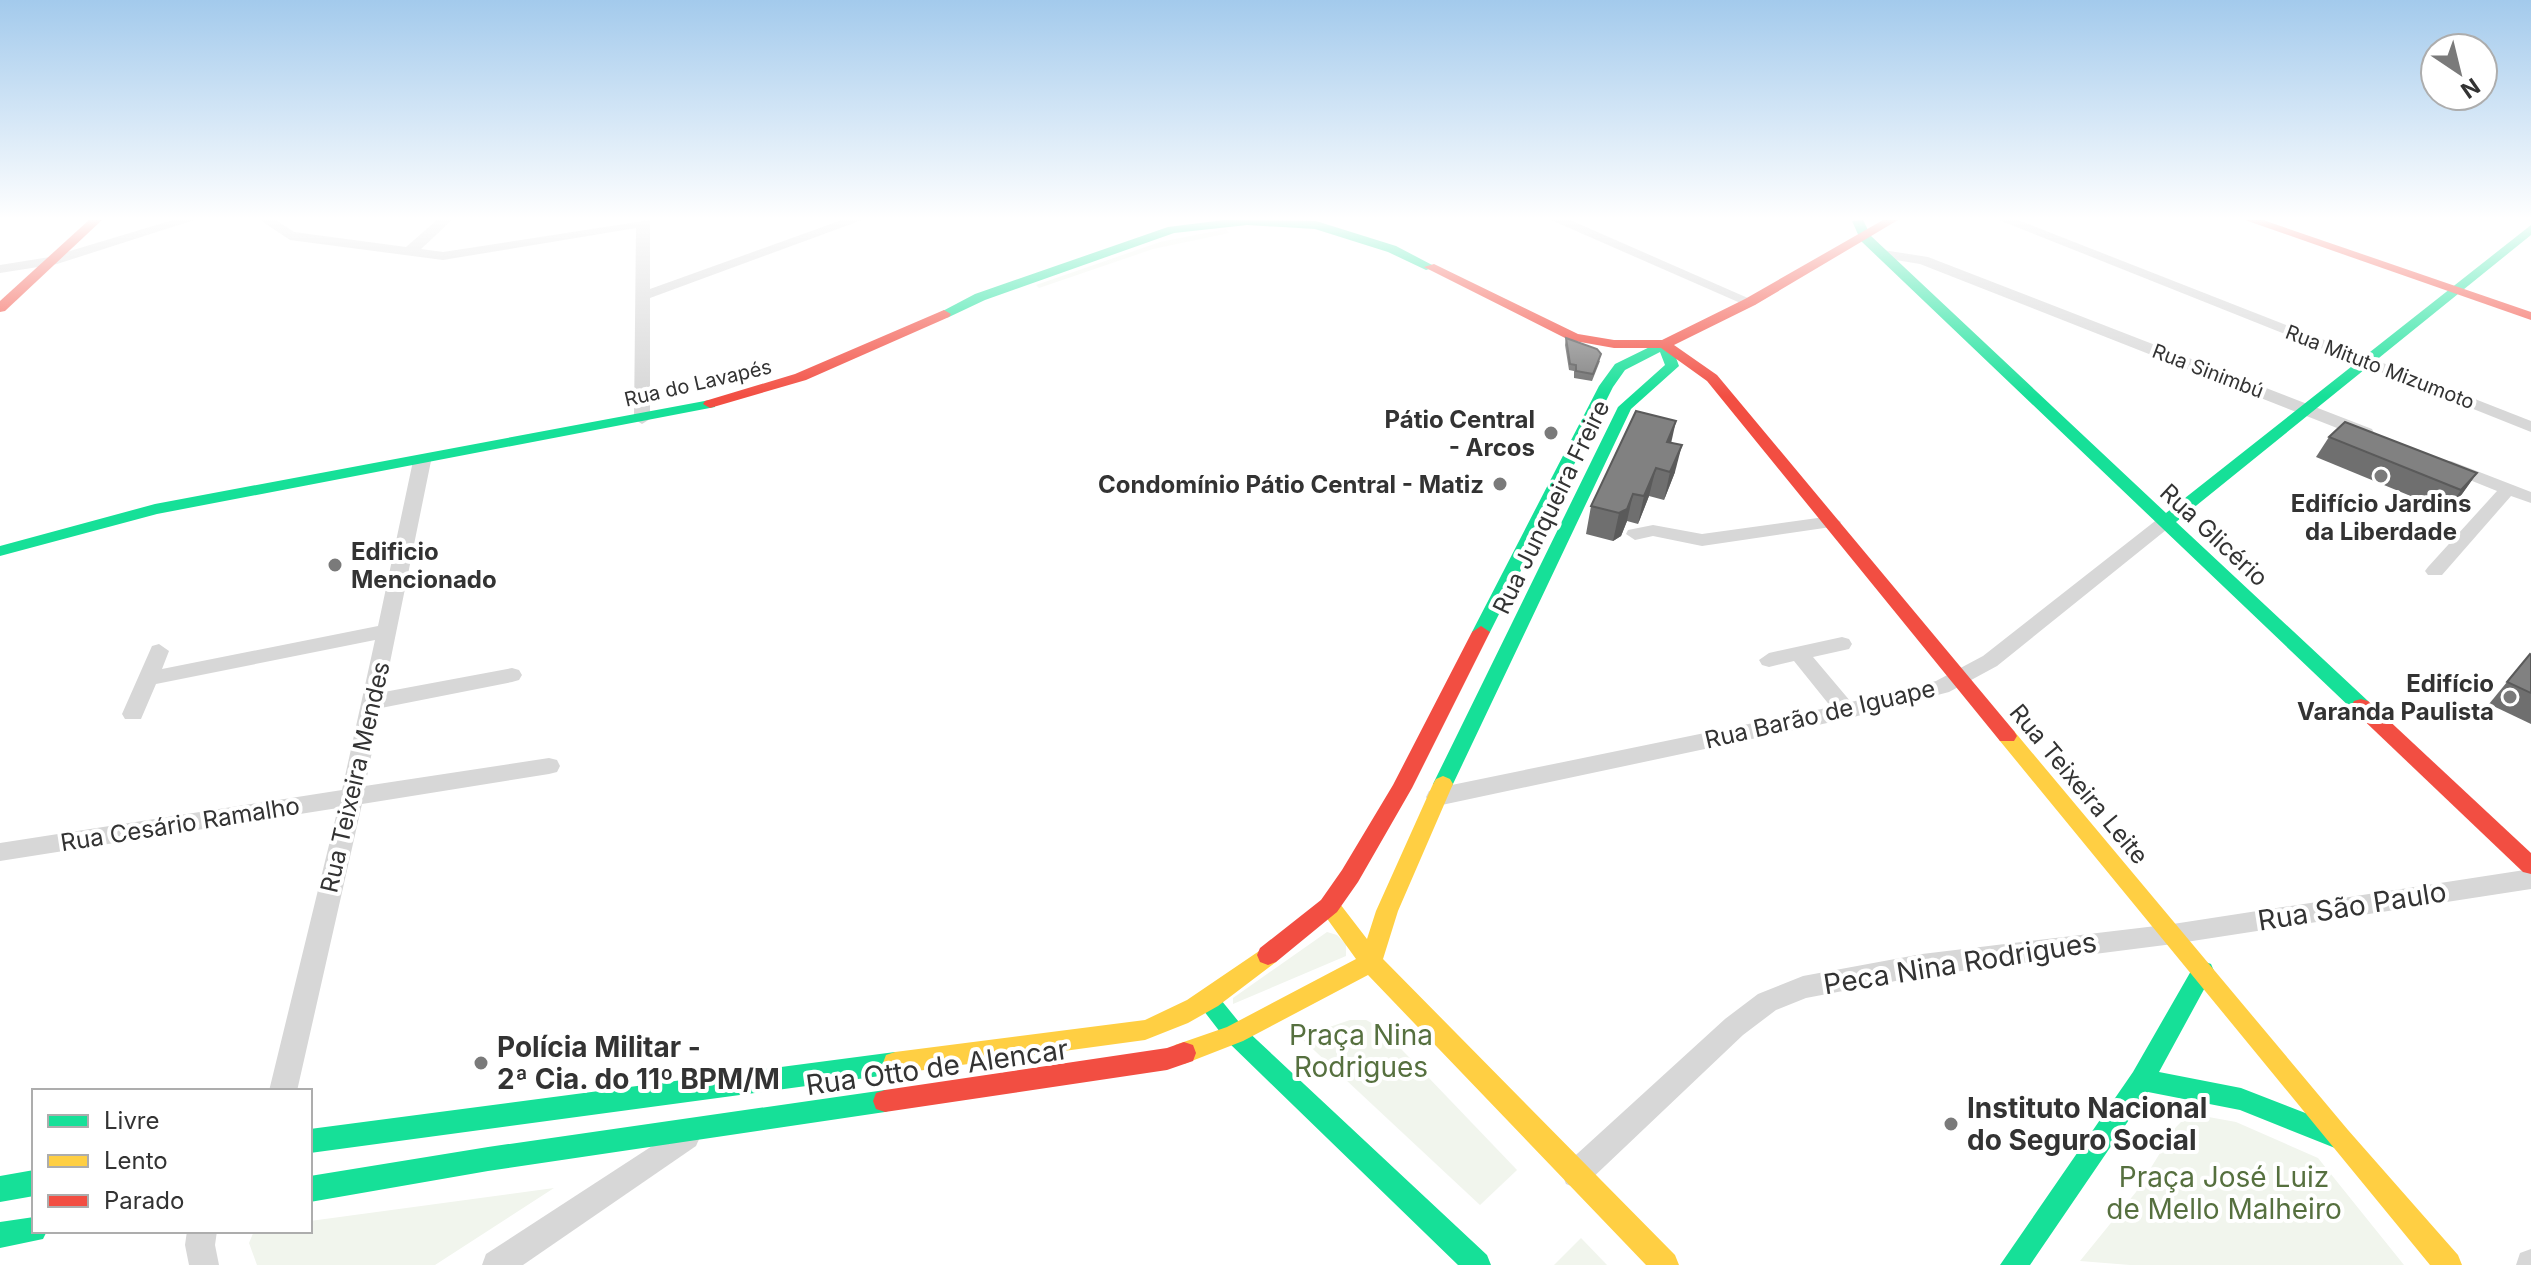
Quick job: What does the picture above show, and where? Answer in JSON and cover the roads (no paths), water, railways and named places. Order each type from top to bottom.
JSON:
[{"type":"main road","points":[[0,308],[32,279]]},
{"type":"main road","name":"Rua do Lavapés","points":[[0,551],[155,509],[422,461],[753,396],[798,380],[1025,279]]},
{"type":"main road","name":"Rua do Lavapés","points":[[1455,279],[1574,337],[1614,344],[1664,344],[1792,279]]},
{"type":"main road","name":"Rua Glicério","points":[[1908,279],[2530,865]]},
{"type":"main road","points":[[2423,279],[2531,316]]},
{"type":"main road","name":"Rua Barão de Iguape","points":[[2165,522],[2469,279]]},
{"type":"main road","name":"Rua Junqueira Freire","points":[[1209,1002],[1329,906],[1389,812],[1594,408],[1620,367],[1664,344],[1672,362],[1671,369],[1633,396],[1625,407],[1437,797],[1387,911],[1371,962]]},
{"type":"main road","name":"Rua Teixeira Leite","points":[[1664,344],[1712,378],[2339,1138],[2448,1265]]},
{"type":"main road","points":[[1545,504],[1575,511]]},
{"type":"main road","points":[[1329,906],[1371,962],[1665,1265]]},
{"type":"main road","points":[[1235,1034],[1371,962]]},
{"type":"main road","points":[[2014,1265],[2142,1080],[2203,971]]},
{"type":"main road","points":[[1209,1002],[1235,1034],[1477,1265]]},
{"type":"main road","name":"Rua Otto de Alencar","points":[[312,1141],[1145,1030],[1175,1020],[1209,1002]]},
{"type":"main road","name":"Rua Otto de Alencar","points":[[312,1189],[488,1159],[1132,1067],[1167,1059],[1235,1034]]},
{"type":"main road","points":[[2142,1080],[2241,1099],[2339,1138]]},
{"type":"main road","points":[[0,1189],[32,1183]]},
{"type":"main road","points":[[0,1235],[32,1230]]},
{"type":"street","points":[[642,419],[643,279]]},
{"type":"street","points":[[643,296],[690,279]]},
{"type":"street","points":[[1696,279],[1750,302]]},
{"type":"street","name":"Rua Sinimbú","points":[[1972,279],[2389,442]]},
{"type":"street","name":"Rua Mituto Mizumoto","points":[[2155,279],[2531,427]]},
{"type":"street","points":[[2434,459],[2531,498]]},
{"type":"street","name":"Rua Teixeira Mendes","points":[[283,1089],[352,797],[422,461]]},
{"type":"street","points":[[2435,571],[2508,489]]},
{"type":"street","points":[[1635,534],[1655,529],[1682,539],[1702,540],[1832,522]]},
{"type":"street","name":"Rua Barão de Iguape","points":[[1437,797],[1846,711],[1942,687],[1990,661],[2165,522]]},
{"type":"street","points":[[147,679],[388,631]]},
{"type":"street","points":[[1769,660],[1842,644]]},
{"type":"street","points":[[133,714],[159,651]]},
{"type":"street","points":[[1799,654],[1846,711]]},
{"type":"street","points":[[372,702],[512,675]]},
{"type":"street","name":"Rua Cesário Ramalho","points":[[0,852],[549,766]]},
{"type":"street","name":"Rua São Paulo","points":[[2173,934],[2530,865]]},
{"type":"street","name":"Peca Nina Rodrigues","points":[[1576,1174],[1734,1027],[1767,1002],[1803,987],[1922,965],[2173,934]]},
{"type":"street","points":[[497,1265],[697,1130]]},
{"type":"street","points":[[202,1233],[200,1245],[204,1265]]},
{"type":"place","name":"Pátio Central - Arcos","points":[[1551,433]]},
{"type":"place","name":"Edifício Jardins da Liberdade","points":[[2381,476]]},
{"type":"place","name":"Condomínio Pátio Central - Matiz","points":[[1500,484]]},
{"type":"place","name":"Edificio Mencionado","points":[[335,565]]},
{"type":"place","name":"Edifício Varanda Paulista","points":[[2510,697]]},
{"type":"place","name":"Polícia Militar - 2ª Cia. do 11º BPM/M","points":[[481,1063]]},
{"type":"place","name":"Instituto Nacional do Seguro Social","points":[[1951,1124]]},
{"type":"park label","name":"Praça Nina Rodrigues","points":[[1361,1051]]},
{"type":"park label","name":"Praça José Luiz de Mello Malheiro","points":[[2224,1193]]}]
